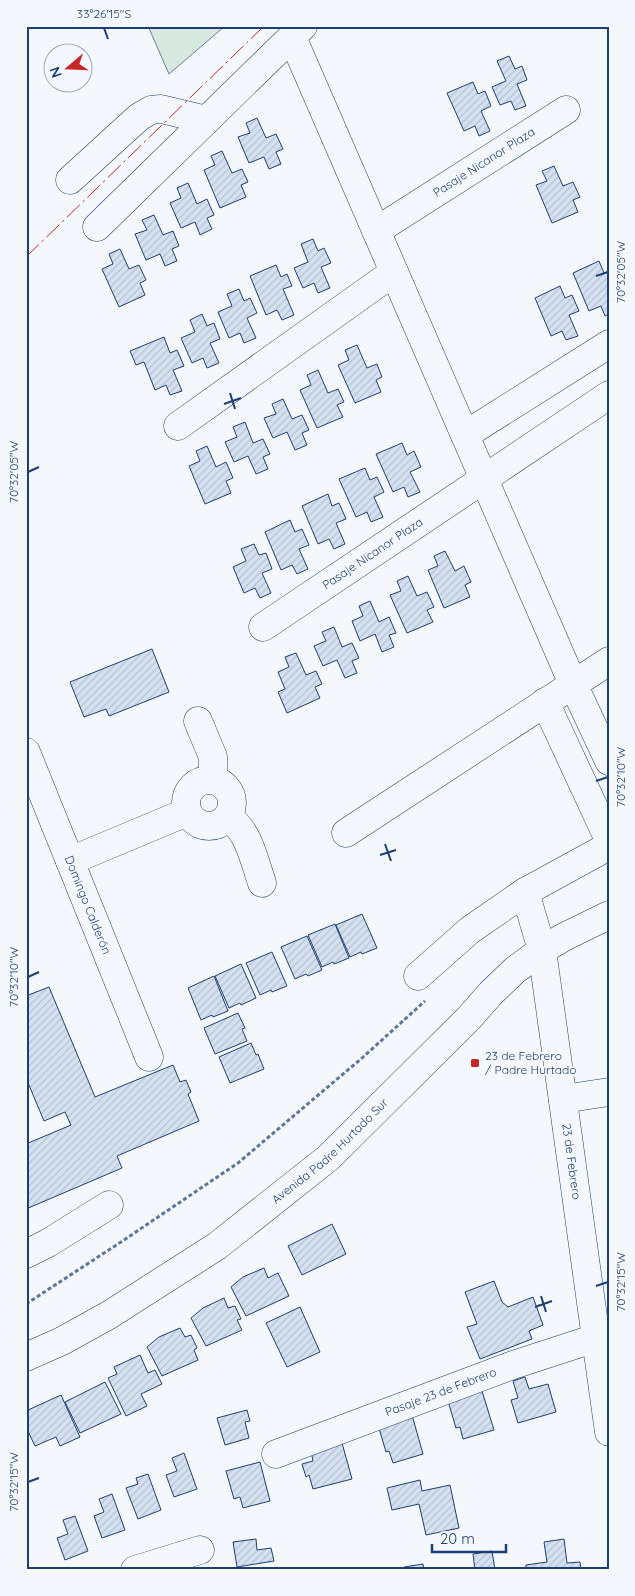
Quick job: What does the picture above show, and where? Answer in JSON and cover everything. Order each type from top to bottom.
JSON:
[{"type":"street","points":[[97,227],[297,31],[376,231],[573,684],[609,761]]},
{"type":"street","points":[[70,180],[139,118],[151,110],[162,109],[207,120]]},
{"type":"street","name":"Pasaje Nicanor Plaza","points":[[376,231],[566,110]]},
{"type":"street","points":[[178,426],[394,272]]},
{"type":"street","points":[[465,435],[609,344]]},
{"type":"street","name":"Pasaje Nicanor Plaza","points":[[263,628],[609,395]]},
{"type":"street","points":[[346,833],[609,661]]},
{"type":"street","points":[[545,702],[609,840]]},
{"type":"street","points":[[198,721],[212,757],[213,780]]},
{"type":"street","name":"Domingo Calderón","points":[[26,752],[149,1058]]},
{"type":"street","points":[[213,780],[227,788],[231,796],[232,810],[223,822],[210,827],[196,823],[190,818],[186,812],[185,803],[186,795],[197,783],[213,780]]},
{"type":"street","points":[[70,860],[186,812]]},
{"type":"street","points":[[228,817],[236,822],[244,832],[262,883]]},
{"type":"street","points":[[423,987],[470,930],[525,892],[609,846]]},
{"type":"street","name":"23 de Febrero","points":[[525,892],[542,950],[563,1099],[602,1337],[609,1432]]},
{"type":"street","name":"Avenida Padre Hurtado Sur","points":[[26,1357],[62,1341],[109,1315],[217,1246],[328,1158],[515,970],[542,950],[579,928],[609,915]]},
{"type":"street","points":[[563,1099],[609,1092]]},
{"type":"street","points":[[26,1254],[48,1243],[109,1205]]},
{"type":"street","name":"Pasaje 23 de Febrero","points":[[276,1454],[513,1365],[602,1337]]},
{"type":"street","points":[[135,1570],[200,1550]]},
{"type":"path","points":[[26,1304],[238,1163],[362,1058],[423,987]]},
{"type":"shaded area","points":[[148,26],[225,26],[169,74]]},
{"type":"building","points":[[509,56],[515,69],[522,66],[527,80],[517,84],[526,106],[515,110],[511,101],[500,105],[492,87],[506,81],[497,61]]},
{"type":"building","points":[[473,82],[478,94],[485,91],[491,106],[481,111],[490,131],[479,136],[475,126],[464,131],[447,93]]},
{"type":"building","points":[[257,118],[266,138],[276,134],[283,149],[276,152],[281,164],[269,169],[264,157],[249,163],[238,137],[250,133],[246,123]]},
{"type":"building","points":[[222,151],[232,173],[242,169],[248,182],[241,185],[246,197],[220,208],[204,170],[215,165],[211,156]]},
{"type":"building","points":[[554,166],[563,186],[573,182],[580,197],[573,200],[578,212],[552,223],[536,185],[547,181],[542,171]]},
{"type":"building","points":[[188,183],[197,204],[207,199],[214,215],[207,218],[212,229],[200,235],[195,222],[181,228],[170,203],[181,198],[177,188]]},
{"type":"building","points":[[154,215],[163,235],[173,231],[179,246],[172,249],[177,261],[165,266],[160,254],[146,260],[135,234],[147,230],[142,220]]},
{"type":"building","points":[[313,239],[318,251],[324,248],[331,263],[321,267],[330,288],[318,293],[314,283],[303,288],[294,268],[308,262],[301,244]]},
{"type":"building","points":[[120,249],[129,269],[139,265],[146,280],[140,283],[145,295],[119,307],[102,269],[113,264],[109,254]]},
{"type":"building","points":[[599,261],[604,273],[609,271],[609,290],[607,290],[609,294],[609,314],[605,316],[601,306],[589,311],[573,273]]},
{"type":"building","points":[[276,265],[281,277],[287,274],[292,286],[283,289],[294,315],[282,320],[277,310],[266,315],[250,276]]},
{"type":"building","points":[[560,286],[565,298],[572,295],[579,311],[569,315],[578,336],[566,340],[562,331],[551,336],[535,298]]},
{"type":"building","points":[[239,289],[244,301],[250,298],[257,313],[247,318],[256,338],[244,343],[240,333],[229,338],[218,312],[232,306],[227,294]]},
{"type":"building","points":[[202,314],[207,326],[214,323],[220,339],[210,343],[219,363],[207,368],[203,358],[192,363],[181,338],[195,332],[190,320]]},
{"type":"building","points":[[164,337],[170,353],[177,350],[184,366],[173,370],[182,391],[170,395],[166,385],[155,390],[144,362],[136,365],[130,351]]},
{"type":"building","points":[[357,345],[367,368],[377,364],[382,377],[376,380],[381,392],[355,403],[338,365],[349,360],[345,350]]},
{"type":"building","points":[[318,370],[328,393],[338,389],[344,402],[337,405],[343,417],[317,428],[300,390],[311,385],[307,375]]},
{"type":"building","points":[[283,399],[292,419],[302,415],[309,430],[302,433],[307,445],[295,450],[287,432],[273,438],[264,418],[276,414],[272,404]]},
{"type":"building","points":[[245,422],[253,443],[263,439],[270,454],[263,457],[268,469],[256,474],[248,456],[234,462],[225,442],[237,437],[233,427]]},
{"type":"building","points":[[402,443],[407,455],[414,451],[421,467],[410,472],[420,492],[408,497],[404,487],[393,492],[376,454]]},
{"type":"building","points":[[207,446],[216,467],[226,462],[233,478],[226,481],[231,493],[205,504],[189,466],[200,461],[196,451]]},
{"type":"building","points":[[365,468],[370,480],[377,477],[384,492],[374,497],[383,517],[371,522],[367,512],[356,517],[339,479]]},
{"type":"building","points":[[328,494],[332,506],[339,503],[346,519],[336,523],[345,544],[334,549],[329,539],[318,544],[302,506]]},
{"type":"building","points":[[290,520],[295,532],[302,529],[309,545],[299,549],[308,569],[297,574],[292,565],[281,570],[265,532]]},
{"type":"building","points":[[254,544],[259,555],[266,553],[272,569],[262,573],[271,593],[260,598],[255,588],[244,593],[233,567],[246,561],[241,549]]},
{"type":"building","points":[[445,551],[455,571],[464,566],[471,582],[465,585],[470,597],[444,608],[428,570],[438,566],[434,556]]},
{"type":"building","points":[[408,576],[417,596],[427,592],[434,607],[427,610],[433,622],[407,633],[390,595],[401,591],[397,581]]},
{"type":"building","points":[[370,601],[379,622],[389,617],[396,633],[389,635],[394,647],[382,652],[375,634],[360,641],[352,621],[363,616],[359,606]]},
{"type":"building","points":[[334,627],[342,647],[352,643],[359,658],[352,661],[357,673],[345,678],[337,660],[323,666],[314,646],[326,641],[322,632]]},
{"type":"building","points":[[152,649],[169,692],[109,716],[106,709],[84,717],[70,682]]},
{"type":"building","points":[[296,653],[306,675],[316,671],[322,684],[315,687],[320,698],[287,713],[278,692],[285,689],[278,672],[289,667],[285,657]]},
{"type":"building","points":[[362,914],[377,948],[350,957],[336,925]]},
{"type":"building","points":[[335,924],[349,958],[322,967],[308,935]]},
{"type":"building","points":[[307,936],[322,970],[295,979],[281,947]]},
{"type":"building","points":[[272,952],[287,986],[260,995],[246,963]]},
{"type":"building","points":[[241,964],[256,998],[229,1008],[215,976]]},
{"type":"building","points":[[214,976],[228,1011],[201,1020],[188,988]]},
{"type":"building","points":[[49,987],[95,1097],[173,1065],[180,1082],[186,1080],[191,1092],[188,1094],[199,1121],[117,1156],[122,1168],[26,1209],[26,1144],[71,1125],[65,1112],[44,1121],[26,1078],[26,996]]},
{"type":"building","points":[[238,1013],[245,1028],[242,1029],[247,1041],[215,1054],[204,1028]]},
{"type":"building","points":[[251,1043],[264,1069],[230,1083],[219,1057]]},
{"type":"building","points":[[332,1224],[346,1254],[302,1275],[288,1246]]},
{"type":"building","points":[[264,1268],[268,1278],[278,1273],[289,1296],[246,1316],[231,1287],[243,1277]]},
{"type":"building","points":[[494,1281],[502,1302],[508,1307],[533,1297],[543,1325],[529,1331],[532,1339],[480,1359],[467,1327],[477,1324],[465,1292]]},
{"type":"building","points":[[224,1298],[228,1308],[235,1306],[241,1319],[237,1320],[242,1330],[206,1346],[191,1318],[203,1308]]},
{"type":"building","points":[[300,1307],[320,1352],[287,1367],[266,1323]]},
{"type":"building","points":[[180,1328],[185,1337],[191,1335],[197,1348],[194,1350],[198,1360],[162,1376],[147,1347],[159,1337]]},
{"type":"building","points":[[140,1355],[148,1373],[155,1370],[162,1384],[141,1394],[147,1406],[126,1416],[108,1378],[117,1374],[114,1367]]},
{"type":"building","points":[[525,1377],[529,1389],[548,1384],[556,1412],[518,1423],[511,1400],[518,1398],[513,1381]]},
{"type":"building","points":[[105,1382],[121,1414],[80,1433],[65,1402]]},
{"type":"building","points":[[482,1391],[494,1430],[463,1439],[460,1427],[456,1428],[448,1401]]},
{"type":"building","points":[[61,1395],[80,1437],[60,1446],[56,1437],[35,1446],[26,1427],[26,1411]]},
{"type":"building","points":[[247,1410],[250,1421],[245,1422],[249,1438],[225,1445],[217,1418]]},
{"type":"building","points":[[412,1415],[423,1454],[393,1463],[389,1451],[386,1452],[378,1425]]},
{"type":"building","points":[[342,1443],[352,1479],[313,1489],[309,1475],[306,1477],[302,1464],[313,1461],[311,1451]]},
{"type":"building","points":[[184,1453],[197,1489],[174,1497],[166,1475],[177,1471],[172,1458]]},
{"type":"building","points":[[260,1462],[270,1501],[243,1508],[240,1497],[234,1499],[226,1471]]},
{"type":"building","points":[[148,1474],[161,1510],[138,1519],[126,1488],[138,1484],[136,1478]]},
{"type":"building","points":[[420,1480],[422,1491],[450,1485],[459,1528],[426,1535],[419,1504],[392,1510],[387,1488]]},
{"type":"building","points":[[112,1494],[125,1530],[102,1538],[94,1516],[104,1512],[99,1499]]},
{"type":"building","points":[[75,1516],[88,1551],[65,1560],[57,1538],[68,1534],[63,1520]]},
{"type":"building","points":[[256,1539],[257,1550],[271,1548],[274,1561],[237,1567],[233,1542]]},
{"type":"building","points":[[564,1539],[567,1563],[580,1562],[581,1570],[526,1570],[526,1565],[547,1562],[544,1542]]},
{"type":"building","points":[[492,1551],[495,1570],[475,1570],[473,1554]]},
{"type":"building","points":[[423,1564],[424,1570],[404,1570],[404,1567]]},
{"type":"power","points":[[26,257],[264,26]]},
{"type":"place","name":"23 de Febrero / Padre Hurtado","points":[[475,1063]]}]
